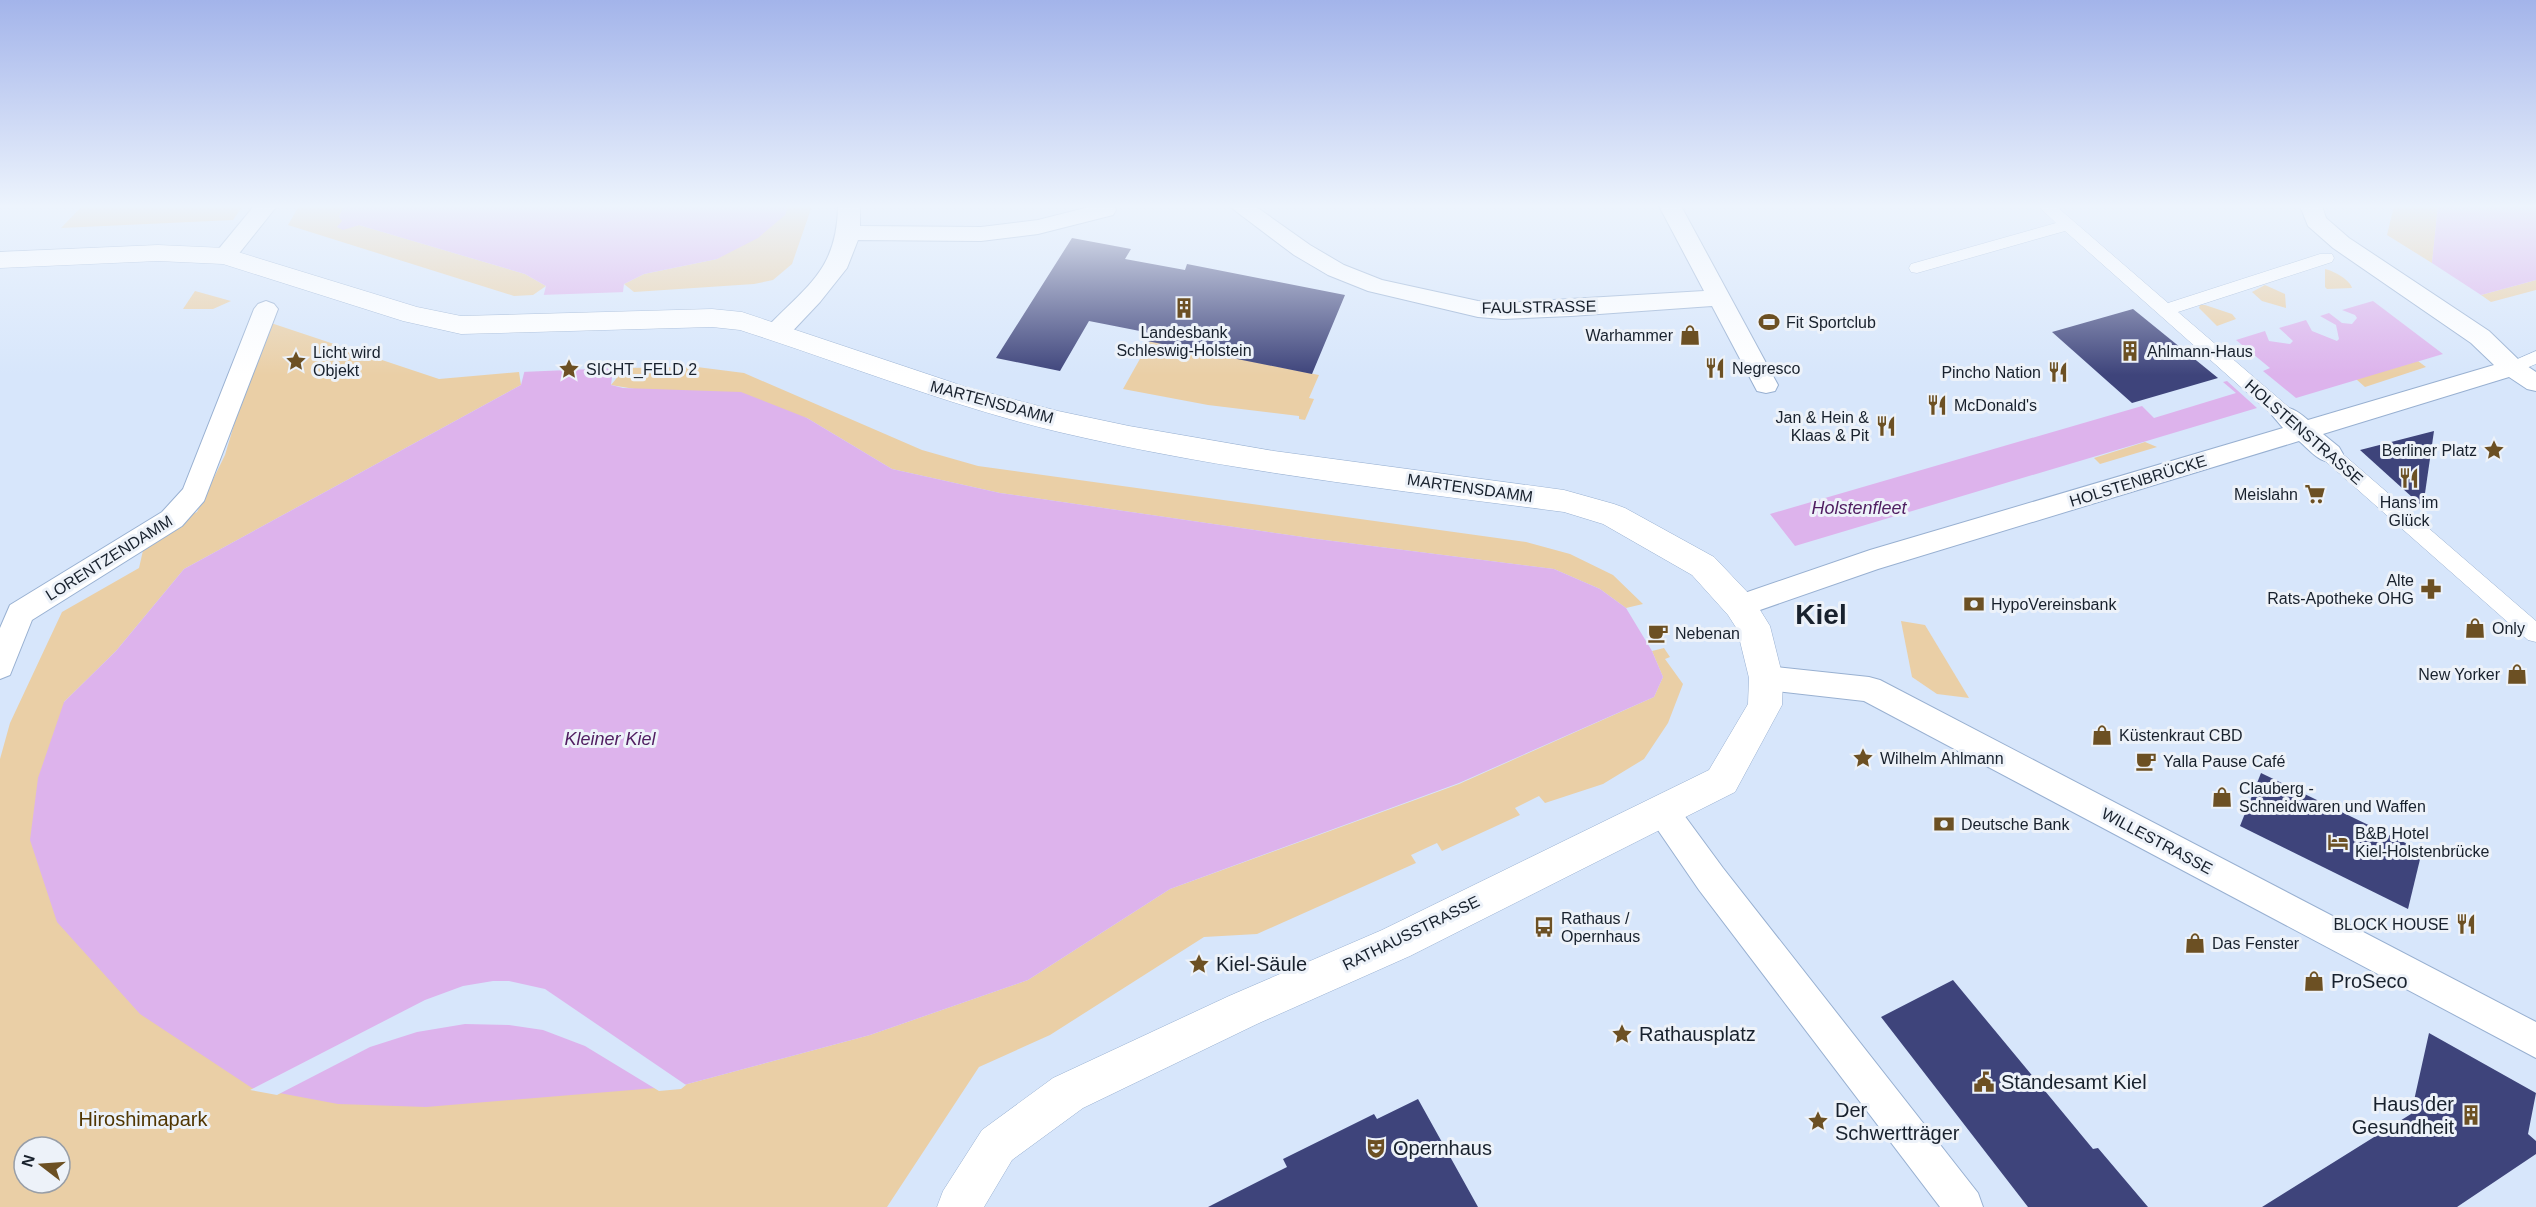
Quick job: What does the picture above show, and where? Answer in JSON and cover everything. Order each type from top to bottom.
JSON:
[{"type":"street","name":"MARTENSDAMM","points":[[246,262],[436,321],[461,325],[528,325],[712,318],[742,321],[988,403],[1151,441],[1252,458],[1564,501],[1614,516],[1703,566],[1740,606]]},
{"type":"street","points":[[777,332],[829,277],[838,262]]},
{"type":"street","name":"FAULSTRASSE","points":[[1323,262],[1376,286],[1478,309],[1503,311],[1718,298]]},
{"type":"street","points":[[1699,262],[1766,385]]},
{"type":"street","points":[[1917,268],[1937,262]]},
{"type":"street","name":"HOLSTENSTRASSE","points":[[2110,262],[2536,634]]},
{"type":"street","points":[[2164,310],[2313,262]]},
{"type":"street","points":[[2369,262],[2480,337],[2512,368],[2536,383]]},
{"type":"street","name":"LORENTZENDAMM","points":[[0,667],[10,610],[116,556],[172,519],[195,494],[266,309]]},
{"type":"street","name":"HOLSTENBRÜCKE","points":[[1740,606],[1870,561],[2294,423],[2512,368],[2536,357]]},
{"type":"street","name":"RATHAUSSTRASSE","points":[[959,1207],[997,1145],[1068,1093],[1243,1010],[1396,943],[1722,781],[1765,705],[1766,678],[1754,629],[1740,606]]},
{"type":"street","name":"WILLESTRASSE","points":[[1766,678],[1869,689],[2536,1041]]},
{"type":"street","points":[[1662,810],[1711,879],[1964,1207]]},
{"type":"green space","points":[[407,262],[485,262],[525,274],[546,286],[533,295],[514,296]]},
{"type":"green space","points":[[701,262],[793,262],[773,280],[754,284],[634,292],[624,284],[644,274]]},
{"type":"green space","points":[[2325,269],[2341,276],[2352,288],[2327,289]]},
{"type":"green space","points":[[2536,280],[2536,290],[2491,302],[2481,295]]},
{"type":"green space","points":[[2265,285],[2285,294],[2286,308],[2262,301],[2252,292]]},
{"type":"green space","points":[[195,291],[231,301],[213,309],[183,309]]},
{"type":"green space","points":[[2200,305],[2232,314],[2236,319],[2217,326],[2199,308]]},
{"type":"green space","name":"Hiroshimapark","points":[[265,321],[439,379],[519,372],[521,385],[184,569],[116,651],[64,702],[680,1086],[870,1035],[1028,980],[1170,889],[1459,784],[1654,697],[1663,677],[1652,651],[1664,648],[1670,657],[1665,659],[1683,684],[1668,723],[1644,759],[1603,784],[1545,803],[1539,796],[1515,808],[1520,815],[1442,851],[1437,843],[1411,855],[1416,863],[1257,934],[1204,937],[1050,1035],[979,1067],[887,1207],[0,1207],[0,759],[10,723],[62,612],[139,568],[147,533],[197,512],[225,455]]},
{"type":"green space","points":[[1150,341],[1319,375],[1309,398],[1314,399],[1305,420],[1299,419],[1299,416],[1208,405],[1123,389]]},
{"type":"green space","points":[[2418,361],[2426,367],[2365,387],[2356,379]]},
{"type":"green space","points":[[697,367],[744,373],[922,450],[978,466],[1526,542],[1570,554],[1613,575],[1643,604],[1626,608],[1600,589],[1554,569],[1317,539],[1000,493],[892,469],[807,418],[611,385],[625,368]]},
{"type":"green space","points":[[2145,442],[2157,447],[2100,464],[2094,458]]},
{"type":"green space","points":[[1901,621],[1925,625],[1969,698],[1937,694],[1912,677]]},
{"type":"water","name":"Kleiner Kiel","points":[[485,262],[701,262],[644,274],[624,284],[611,385],[623,388],[741,392],[807,418],[892,469],[1000,493],[1317,539],[1554,569],[1600,589],[1626,608],[1652,651],[1663,677],[1654,697],[1459,783],[1170,889],[1028,980],[870,1035],[680,1086],[426,1107],[338,1104],[252,1088],[140,1014],[57,922],[30,840],[38,778],[64,702],[116,651],[184,569],[521,385],[546,286],[525,274]]},
{"type":"water","points":[[2536,262],[2536,280],[2481,295],[2432,263]]},
{"type":"water","points":[[2373,301],[2443,354],[2296,398],[2263,371],[2270,368],[2236,340],[2265,331],[2269,341],[2290,344],[2293,341],[2279,328],[2306,320],[2312,331],[2337,341],[2339,339],[2336,325],[2320,316],[2329,313],[2342,323],[2352,324],[2357,318],[2355,315],[2342,310]]},
{"type":"water","name":"Holstenfleet","points":[[2227,381],[2257,408],[1795,546],[1770,514],[2142,406],[2154,418],[2236,393],[2223,382]]},
{"type":"pier","points":[[626,292],[616,368],[521,372],[541,295]]},
{"type":"pier","points":[[509,981],[545,989],[686,1085],[681,1089],[659,1091],[585,1046],[543,1030],[509,1025],[465,1024],[417,1032],[370,1047],[277,1095],[250,1090],[425,1000],[463,986]]},
{"type":"building","name":"Landesbank Schleswig-Holstein","points":[[1057,262],[1143,262],[1185,270],[1187,264],[1345,295],[1312,374],[1147,341],[1150,333],[1089,321],[1060,371],[996,358]]},
{"type":"building","name":"Ahlmann-Haus","points":[[2133,309],[2218,378],[2132,403],[2052,332]]},
{"type":"building","name":"Hans im Glück","points":[[2434,431],[2423,507],[2360,450]]},
{"type":"building","name":"B&B Hotel Kiel-Holstenbrücke","points":[[2261,773],[2422,851],[2408,909],[2240,826]]},
{"type":"building","name":"Standesamt Kiel","points":[[1953,980],[2093,1149],[2098,1148],[2148,1207],[2028,1207],[1881,1017]]},
{"type":"building","name":"Haus der Gesundheit","points":[[2429,1033],[2536,1093],[2528,1134],[2536,1141],[2536,1154],[2457,1207],[2262,1207],[2411,1114]]},
{"type":"building","name":"Opernhaus","points":[[1418,1099],[1478,1207],[1208,1207],[1287,1167],[1283,1159],[1374,1114],[1377,1119]]},
{"type":"place","name":"Landesbank Schleswig-Holstein","points":[[1184,308]]},
{"type":"place","name":"Fit Sportclub","points":[[1769,322]]},
{"type":"place","name":"Warhammer","points":[[1690,335]]},
{"type":"place","name":"Ahlmann-Haus","points":[[2130,351]]},
{"type":"place","name":"Licht wird Objekt","points":[[296,361]]},
{"type":"place","name":"Negresco","points":[[1715,368]]},
{"type":"place","name":"SICHT_FELD 2","points":[[569,369]]},
{"type":"place","name":"Pincho Nation","points":[[2058,372]]},
{"type":"place","name":"McDonald's","points":[[1937,405]]},
{"type":"place","name":"Jan & Hein & Klaas & Pit","points":[[1886,426]]},
{"type":"place","name":"Berliner Platz","points":[[2494,450]]},
{"type":"place","name":"Hans im Glück","points":[[2409,478]]},
{"type":"place","name":"Meislahn","points":[[2315,494]]},
{"type":"place","name":"Alte Rats-Apotheke OHG","points":[[2431,589]]},
{"type":"place","name":"HypoVereinsbank","points":[[1974,604]]},
{"type":"place","name":"Only","points":[[2475,628]]},
{"type":"place","name":"Nebenan","points":[[1658,633]]},
{"type":"place","name":"New Yorker","points":[[2517,674]]},
{"type":"place","name":"Küstenkraut CBD","points":[[2102,735]]},
{"type":"place","name":"Wilhelm Ahlmann","points":[[1863,758]]},
{"type":"place","name":"Yalla Pause Café","points":[[2146,761]]},
{"type":"place","name":"Clauberg - Schneidwaren und Waffen","points":[[2222,797]]},
{"type":"place","name":"Deutsche Bank","points":[[1944,824]]},
{"type":"place","name":"B&B Hotel Kiel-Holstenbrücke","points":[[2338,842]]},
{"type":"place","name":"BLOCK HOUSE","points":[[2466,924]]},
{"type":"place","name":"Rathaus / Opernhaus","points":[[1544,927]]},
{"type":"place","name":"Das Fenster","points":[[2195,943]]},
{"type":"place","name":"Kiel-Säule","points":[[1199,964]]},
{"type":"place","name":"ProSeco","points":[[2314,981]]},
{"type":"place","name":"Rathausplatz","points":[[1622,1034]]},
{"type":"place","name":"Standesamt Kiel","points":[[1984,1082]]},
{"type":"place","name":"Haus der Gesundheit","points":[[2471,1115]]},
{"type":"place","name":"Der Schwertträger","points":[[1818,1121]]},
{"type":"place","name":"Opernhaus","points":[[1376,1148]]},
{"type":"district","name":"Kiel","points":[[1821,614]]}]
